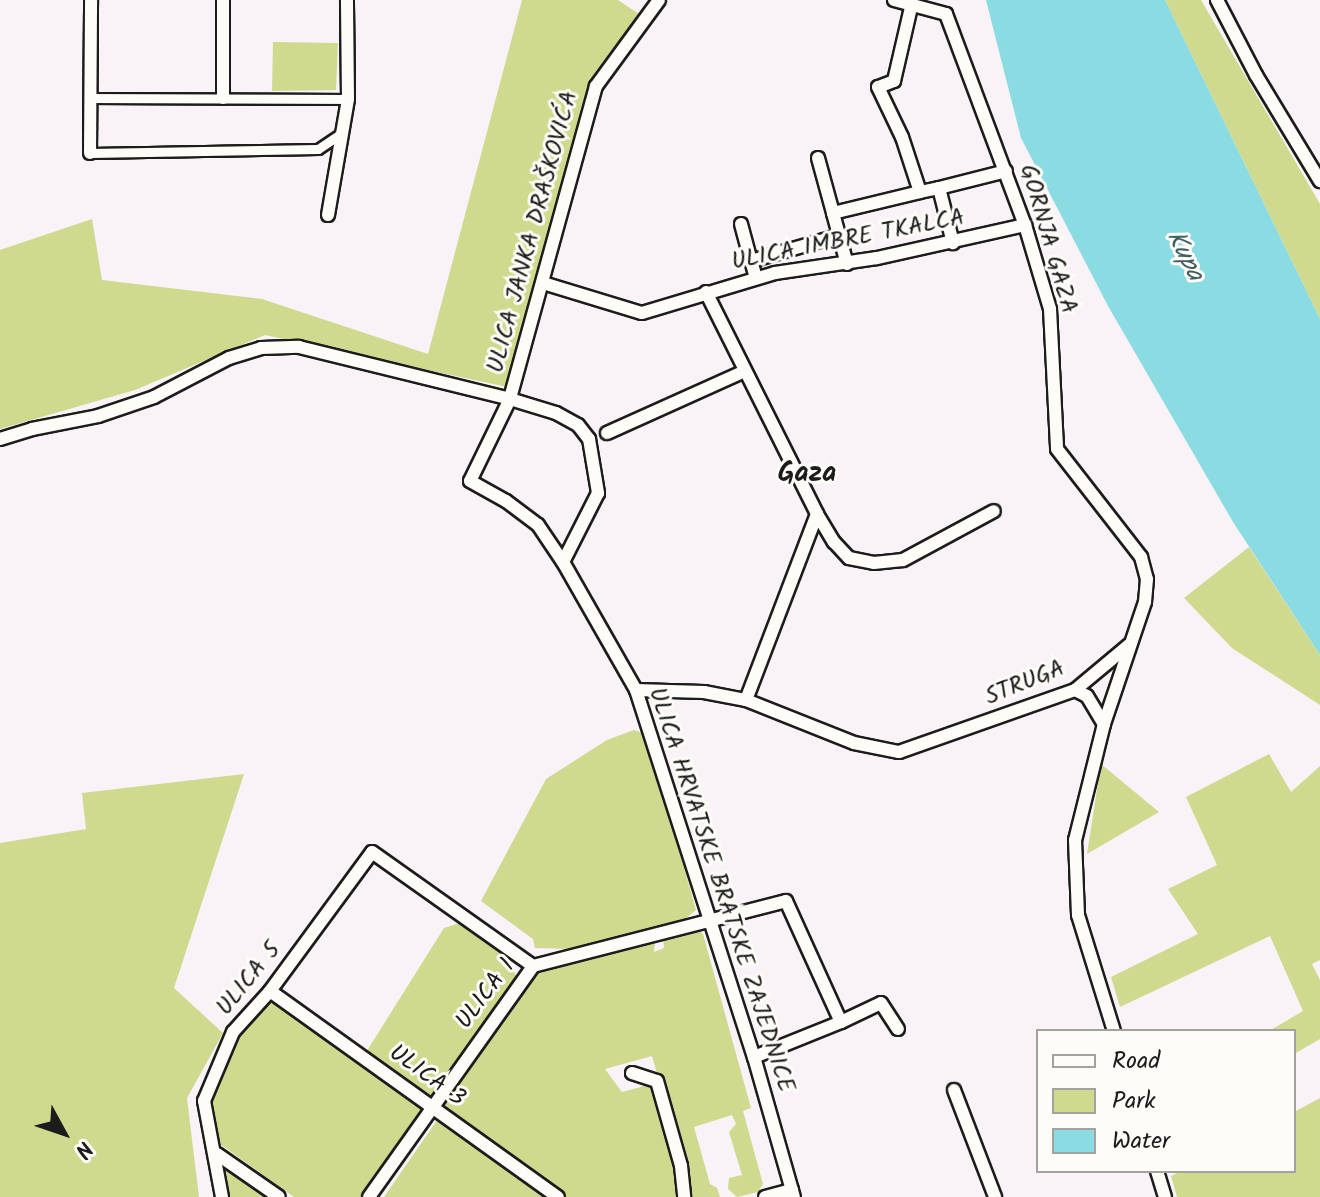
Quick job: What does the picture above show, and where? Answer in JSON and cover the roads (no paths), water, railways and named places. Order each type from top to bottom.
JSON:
[{"type":"street","points":[[91,0],[90,153],[318,149],[343,132]]},
{"type":"street","points":[[223,0],[223,98]]},
{"type":"street","points":[[328,215],[348,99],[347,0]]},
{"type":"street","name":"ULICA JANKA DRAŠKOVIĆA","points":[[563,562],[538,525],[506,501],[470,481],[510,399],[596,86],[659,0]]},
{"type":"street","points":[[894,0],[912,3],[894,81],[878,87],[902,137],[920,192]]},
{"type":"street","points":[[1217,0],[1256,75],[1320,181]]},
{"type":"street","name":"GORNJA GAZA","points":[[912,3],[946,14],[1025,225],[1050,309],[1057,449],[1141,557],[1147,579],[1145,602],[1129,645]]},
{"type":"street","points":[[91,98],[348,99]]},
{"type":"street","points":[[818,158],[847,264]]},
{"type":"street","points":[[833,213],[1006,171]]},
{"type":"street","points":[[939,188],[953,243]]},
{"type":"street","points":[[741,224],[756,278]]},
{"type":"street","name":"ULICA IMBRE TKALCA","points":[[543,283],[642,313],[756,278],[847,264],[1025,225]]},
{"type":"street","points":[[751,261],[837,236]]},
{"type":"street","points":[[706,292],[817,514],[834,542],[849,558],[874,563],[903,560],[994,511]]},
{"type":"street","points":[[0,439],[126,407],[154,397],[229,358],[261,348],[299,347],[510,399],[556,413],[578,425],[589,439],[598,493],[563,562]]},
{"type":"street","points":[[607,433],[745,371]]},
{"type":"street","points":[[746,700],[817,514]]},
{"type":"street","name":"ULICA HRVATSKE BRATSKE ZAJEDNICE","points":[[563,562],[636,690],[754,1057],[793,1194]]},
{"type":"street","points":[[1113,1029],[1078,915],[1075,840],[1104,724],[1129,645]]},
{"type":"street","name":"STRUGA","points":[[636,690],[704,692],[746,700],[854,743],[899,752],[1075,690],[1129,645]]},
{"type":"street","points":[[1075,690],[1087,696],[1104,724]]},
{"type":"street","name":"ULICA 5","points":[[222,1197],[217,1154],[204,1101],[233,1032],[270,991],[372,852],[533,966]]},
{"type":"street","name":"ULICA 1","points":[[369,1197],[431,1105],[533,966],[710,918],[786,901],[841,1022]]},
{"type":"street","name":"ULICA 3","points":[[270,991],[558,1197]]},
{"type":"street","points":[[754,1057],[881,1003],[898,1029]]},
{"type":"street","points":[[632,1073],[657,1081],[681,1166],[684,1197]]},
{"type":"street","points":[[954,1090],[995,1197]]},
{"type":"street","points":[[217,1154],[279,1197]]},
{"type":"street","points":[[1158,1173],[1165,1197]]},
{"type":"street","points":[[765,1197],[793,1194]]},
{"type":"water","name":"Kupa","points":[[986,0],[1165,0],[1320,319],[1320,655],[1233,522],[1108,306],[1021,138]]},
{"type":"district","name":"Gaza","points":[[807,474]]}]
